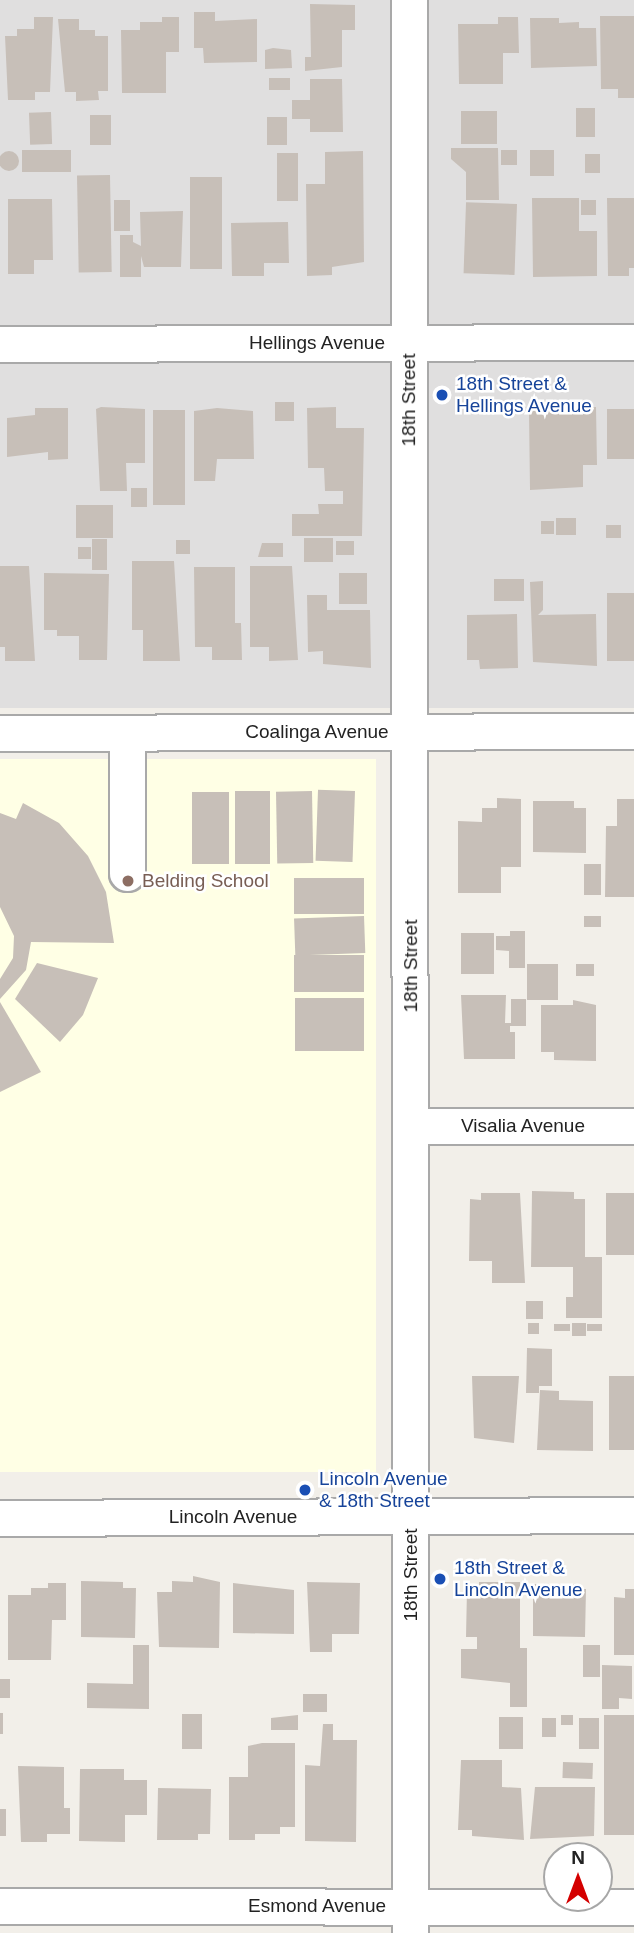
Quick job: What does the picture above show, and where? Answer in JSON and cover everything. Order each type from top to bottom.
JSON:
[{"type":"street","name":"18th Street","points":[[409,0],[410,1920]]},
{"type":"street","name":"Hellings Avenue","points":[[0,344],[634,342]]},
{"type":"street","name":"Coalinga Avenue","points":[[0,733],[634,731]]},
{"type":"street","points":[[127,733],[127,873]]},
{"type":"street","name":"Visalia Avenue","points":[[411,1126],[634,1126]]},
{"type":"street","name":"Lincoln Avenue","points":[[0,1518],[634,1516]]},
{"type":"street","name":"Esmond Avenue","points":[[0,1906],[410,1920],[634,1908]]},
{"type":"shaded area","points":[[0,0],[634,0],[634,708],[0,708]]},
{"type":"shaded area","points":[[0,759],[376,759],[376,1472],[0,1472]]},
{"type":"building","points":[[310,4],[355,5],[355,30],[342,30],[342,67],[305,71],[305,57],[311,57]]},
{"type":"building","points":[[194,12],[215,12],[215,21],[257,19],[257,62],[204,63],[203,48],[194,48]]},
{"type":"building","points":[[600,16],[634,16],[634,98],[618,98],[618,89],[601,89]]},
{"type":"building","points":[[34,17],[53,17],[50,92],[35,92],[35,100],[8,100],[5,36],[17,36],[17,29],[34,29]]},
{"type":"building","points":[[162,17],[179,17],[179,52],[166,52],[166,93],[122,93],[121,30],[140,30],[140,22],[162,22]]},
{"type":"building","points":[[498,17],[518,17],[519,53],[503,53],[503,84],[459,84],[458,24],[498,24]]},
{"type":"building","points":[[530,18],[559,18],[559,23],[579,22],[579,28],[596,28],[597,66],[531,68]]},
{"type":"building","points":[[58,19],[79,19],[79,30],[95,30],[95,36],[108,36],[108,91],[98,91],[99,100],[76,101],[76,92],[65,92]]},
{"type":"building","points":[[265,50],[291,50],[292,68],[265,69]]},
{"type":"building","points":[[269,78],[290,78],[290,90],[269,90]]},
{"type":"building","points":[[310,79],[342,79],[343,132],[310,132],[310,119],[292,119],[292,100],[310,100]]},
{"type":"building","points":[[576,108],[595,108],[595,137],[576,137]]},
{"type":"building","points":[[461,111],[497,111],[497,144],[461,144]]},
{"type":"building","points":[[51,112],[52,144],[30,145],[29,113]]},
{"type":"building","points":[[90,115],[111,115],[111,145],[90,145]]},
{"type":"building","points":[[267,117],[287,117],[287,145],[267,145]]},
{"type":"building","points":[[451,148],[498,148],[499,200],[466,200],[466,172],[451,159]]},
{"type":"building","points":[[22,150],[71,150],[71,172],[22,172]]},
{"type":"building","points":[[501,150],[517,150],[517,165],[501,165]]},
{"type":"building","points":[[530,150],[554,150],[554,176],[530,176]]},
{"type":"building","points":[[5,151],[13,151],[19,161],[13,171],[5,171],[-1,165],[-1,157]]},
{"type":"building","points":[[363,151],[364,262],[332,267],[332,275],[307,276],[306,184],[325,184],[325,152]]},
{"type":"building","points":[[277,153],[298,153],[298,201],[277,201]]},
{"type":"building","points":[[585,154],[600,154],[600,173],[585,173]]},
{"type":"building","points":[[110,175],[112,272],[79,273],[77,176]]},
{"type":"building","points":[[190,177],[222,177],[222,269],[190,269]]},
{"type":"building","points":[[532,198],[579,198],[579,231],[597,231],[597,276],[533,277]]},
{"type":"building","points":[[607,198],[634,198],[634,268],[629,268],[629,276],[608,276]]},
{"type":"building","points":[[8,199],[52,199],[53,260],[34,260],[34,274],[8,274]]},
{"type":"building","points":[[114,200],[130,200],[130,231],[114,231]]},
{"type":"building","points":[[581,200],[596,200],[596,215],[581,215]]},
{"type":"building","points":[[466,202],[517,204],[515,275],[464,273]]},
{"type":"building","points":[[183,211],[181,267],[144,267],[141,256],[141,277],[120,277],[120,235],[133,235],[133,242],[141,246],[140,212]]},
{"type":"building","points":[[288,222],[289,263],[264,263],[264,276],[232,276],[231,223]]},
{"type":"building","points":[[275,402],[294,402],[294,421],[275,421]]},
{"type":"building","points":[[336,407],[336,428],[364,428],[362,536],[292,536],[292,514],[319,514],[318,504],[343,504],[343,491],[325,491],[324,468],[308,468],[307,408]]},
{"type":"building","points":[[596,407],[597,465],[583,465],[583,487],[530,490],[529,411]]},
{"type":"building","points":[[35,408],[68,408],[68,459],[48,460],[48,452],[7,457],[7,418],[35,415]]},
{"type":"building","points":[[217,408],[253,411],[254,459],[217,459],[215,481],[194,481],[194,411]]},
{"type":"building","points":[[96,409],[145,409],[145,463],[126,463],[127,491],[100,491]]},
{"type":"building","points":[[607,409],[634,409],[634,459],[607,459]]},
{"type":"building","points":[[153,410],[185,410],[185,505],[153,505]]},
{"type":"building","points":[[131,488],[147,488],[147,507],[131,507]]},
{"type":"building","points":[[76,505],[113,505],[113,538],[76,538]]},
{"type":"building","points":[[556,518],[576,518],[576,535],[556,535]]},
{"type":"building","points":[[541,521],[554,521],[554,534],[541,534]]},
{"type":"building","points":[[606,525],[621,525],[621,538],[606,538]]},
{"type":"building","points":[[304,538],[333,538],[333,562],[304,562]]},
{"type":"building","points":[[92,539],[107,539],[107,570],[92,570]]},
{"type":"building","points":[[176,540],[190,540],[190,554],[176,554]]},
{"type":"building","points":[[336,541],[354,541],[354,555],[336,555]]},
{"type":"building","points":[[262,543],[283,543],[283,557],[258,557]]},
{"type":"building","points":[[78,547],[91,547],[91,559],[78,559]]},
{"type":"building","points":[[132,561],[174,561],[180,661],[143,661],[143,630],[132,630]]},
{"type":"building","points":[[0,566],[29,566],[35,661],[5,661],[5,647],[0,647]]},
{"type":"building","points":[[250,566],[292,566],[298,660],[269,661],[269,647],[250,647]]},
{"type":"building","points":[[194,567],[235,567],[235,623],[241,623],[242,660],[212,660],[212,647],[195,647]]},
{"type":"building","points":[[44,573],[109,574],[107,660],[79,660],[79,636],[57,636],[57,630],[44,630]]},
{"type":"building","points":[[339,573],[367,573],[367,604],[339,604]]},
{"type":"building","points":[[494,579],[524,579],[524,601],[494,601]]},
{"type":"building","points":[[543,581],[543,610],[538,615],[596,614],[597,666],[533,662],[530,582]]},
{"type":"building","points":[[607,593],[634,593],[634,661],[607,661]]},
{"type":"building","points":[[307,595],[327,595],[327,610],[370,610],[371,668],[323,664],[323,651],[308,652]]},
{"type":"building","points":[[517,614],[518,668],[480,669],[479,660],[467,660],[467,615]]},
{"type":"building","points":[[318,790],[355,791],[353,862],[316,861]]},
{"type":"building","points":[[235,791],[270,791],[270,864],[235,864]]},
{"type":"building","points":[[312,791],[313,863],[277,864],[276,792]]},
{"type":"building","points":[[192,792],[229,792],[229,864],[192,864]]},
{"type":"building","points":[[497,798],[521,799],[521,867],[501,867],[501,893],[458,893],[458,821],[482,822],[482,808],[497,808]]},
{"type":"building","points":[[617,799],[634,799],[634,897],[605,897],[606,826],[617,826]]},
{"type":"building","points":[[533,801],[574,801],[574,808],[586,808],[586,853],[533,852]]},
{"type":"building","points":[[23,803],[59,823],[88,856],[106,892],[114,943],[31,942],[26,970],[0,999],[0,979],[13,958],[14,936],[0,907],[0,813],[16,819]]},
{"type":"building","points":[[584,864],[601,864],[601,895],[584,895]]},
{"type":"building","points":[[294,878],[364,878],[364,914],[294,914]]},
{"type":"building","points":[[364,916],[365,953],[295,955],[294,918]]},
{"type":"building","points":[[584,916],[601,916],[601,927],[584,927]]},
{"type":"building","points":[[510,931],[525,931],[525,968],[509,968],[509,951],[496,950],[496,936],[510,936]]},
{"type":"building","points":[[461,933],[494,933],[494,974],[461,974]]},
{"type":"building","points":[[294,955],[364,955],[364,992],[294,992]]},
{"type":"building","points":[[37,963],[98,978],[83,1015],[60,1042],[15,999]]},
{"type":"building","points":[[527,964],[558,964],[558,1000],[527,1000]]},
{"type":"building","points":[[576,964],[594,964],[594,976],[576,976]]},
{"type":"building","points":[[461,995],[506,995],[505,1023],[511,1023],[511,999],[526,999],[526,1026],[510,1026],[510,1032],[515,1032],[515,1059],[464,1059]]},
{"type":"building","points":[[295,998],[364,998],[364,1051],[295,1051]]},
{"type":"building","points":[[573,1000],[596,1005],[596,1061],[554,1060],[554,1052],[541,1052],[541,1005],[573,1005]]},
{"type":"building","points":[[0,1002],[41,1072],[0,1092]]},
{"type":"building","points":[[532,1191],[574,1192],[574,1199],[585,1199],[585,1257],[602,1257],[602,1318],[566,1318],[566,1297],[573,1297],[573,1267],[531,1267]]},
{"type":"building","points":[[481,1193],[520,1193],[525,1283],[492,1283],[492,1261],[469,1261],[470,1199],[481,1200]]},
{"type":"building","points":[[606,1193],[634,1193],[634,1255],[606,1255]]},
{"type":"building","points":[[526,1301],[543,1301],[543,1319],[526,1319]]},
{"type":"building","points":[[528,1323],[539,1323],[539,1334],[528,1334]]},
{"type":"building","points":[[572,1323],[586,1323],[586,1336],[572,1336]]},
{"type":"building","points":[[554,1324],[570,1324],[570,1331],[554,1331]]},
{"type":"building","points":[[587,1324],[602,1324],[602,1331],[587,1331]]},
{"type":"building","points":[[527,1348],[552,1349],[552,1386],[539,1386],[539,1393],[526,1393]]},
{"type":"building","points":[[472,1376],[519,1376],[514,1443],[474,1438]]},
{"type":"building","points":[[609,1376],[634,1376],[634,1450],[609,1450]]},
{"type":"building","points":[[540,1390],[559,1391],[559,1400],[593,1401],[593,1451],[537,1450]]},
{"type":"building","points":[[193,1576],[220,1582],[219,1648],[159,1647],[157,1592],[172,1592],[172,1581],[193,1582]]},
{"type":"building","points":[[81,1581],[123,1582],[123,1588],[136,1588],[135,1638],[81,1637]]},
{"type":"building","points":[[307,1582],[360,1583],[359,1634],[332,1634],[332,1652],[310,1652]]},
{"type":"building","points":[[479,1582],[520,1582],[520,1648],[527,1648],[527,1707],[510,1707],[510,1683],[461,1678],[461,1649],[477,1649],[477,1637],[466,1637],[467,1589],[479,1589]]},
{"type":"building","points":[[48,1583],[66,1583],[66,1620],[52,1620],[51,1660],[8,1660],[8,1595],[31,1595],[31,1588],[48,1588]]},
{"type":"building","points":[[233,1583],[294,1590],[294,1634],[233,1633]]},
{"type":"building","points":[[533,1584],[574,1584],[574,1589],[586,1589],[585,1637],[533,1636]]},
{"type":"building","points":[[625,1589],[634,1589],[634,1655],[614,1655],[614,1597],[625,1598]]},
{"type":"building","points":[[133,1645],[149,1645],[149,1709],[87,1708],[87,1683],[133,1684]]},
{"type":"building","points":[[583,1645],[600,1645],[600,1677],[583,1677]]},
{"type":"building","points":[[602,1665],[632,1666],[632,1699],[619,1698],[619,1709],[602,1709]]},
{"type":"building","points":[[0,1679],[10,1679],[10,1698],[0,1698]]},
{"type":"building","points":[[303,1694],[327,1694],[327,1712],[303,1712]]},
{"type":"building","points":[[0,1713],[3,1713],[3,1734],[0,1734]]},
{"type":"building","points":[[182,1714],[202,1714],[202,1749],[182,1749]]},
{"type":"building","points":[[298,1715],[298,1730],[271,1730],[271,1718]]},
{"type":"building","points":[[561,1715],[573,1715],[573,1725],[561,1725]]},
{"type":"building","points":[[604,1715],[634,1715],[634,1835],[604,1835]]},
{"type":"building","points":[[499,1717],[523,1717],[523,1749],[499,1749]]},
{"type":"building","points":[[542,1718],[556,1718],[556,1737],[542,1737]]},
{"type":"building","points":[[579,1718],[599,1718],[599,1749],[579,1749]]},
{"type":"building","points":[[323,1724],[333,1724],[333,1740],[357,1740],[356,1842],[305,1841],[305,1765],[320,1766]]},
{"type":"building","points":[[262,1743],[295,1743],[295,1827],[280,1827],[280,1834],[255,1834],[255,1840],[229,1840],[229,1777],[248,1777],[248,1746]]},
{"type":"building","points":[[461,1760],[502,1760],[502,1787],[521,1788],[524,1840],[472,1836],[472,1830],[458,1830]]},
{"type":"building","points":[[563,1762],[593,1763],[592,1779],[562,1778]]},
{"type":"building","points":[[18,1766],[64,1767],[64,1808],[70,1808],[70,1834],[47,1834],[47,1842],[21,1842]]},
{"type":"building","points":[[80,1769],[124,1769],[124,1780],[147,1780],[147,1815],[125,1815],[125,1842],[79,1841]]},
{"type":"building","points":[[535,1787],[595,1787],[594,1836],[530,1839]]},
{"type":"building","points":[[158,1788],[211,1789],[210,1834],[198,1834],[198,1840],[157,1840]]},
{"type":"building","points":[[0,1809],[6,1809],[6,1836],[0,1836]]},
{"type":"place","name":"18th Street & Hellings Avenue","points":[[442,395]]},
{"type":"place","name":"Belding School","points":[[128,881]]},
{"type":"place","name":"Lincoln Avenue & 18th Street","points":[[305,1490]]},
{"type":"place","name":"18th Street & Lincoln Avenue","points":[[440,1579]]}]
